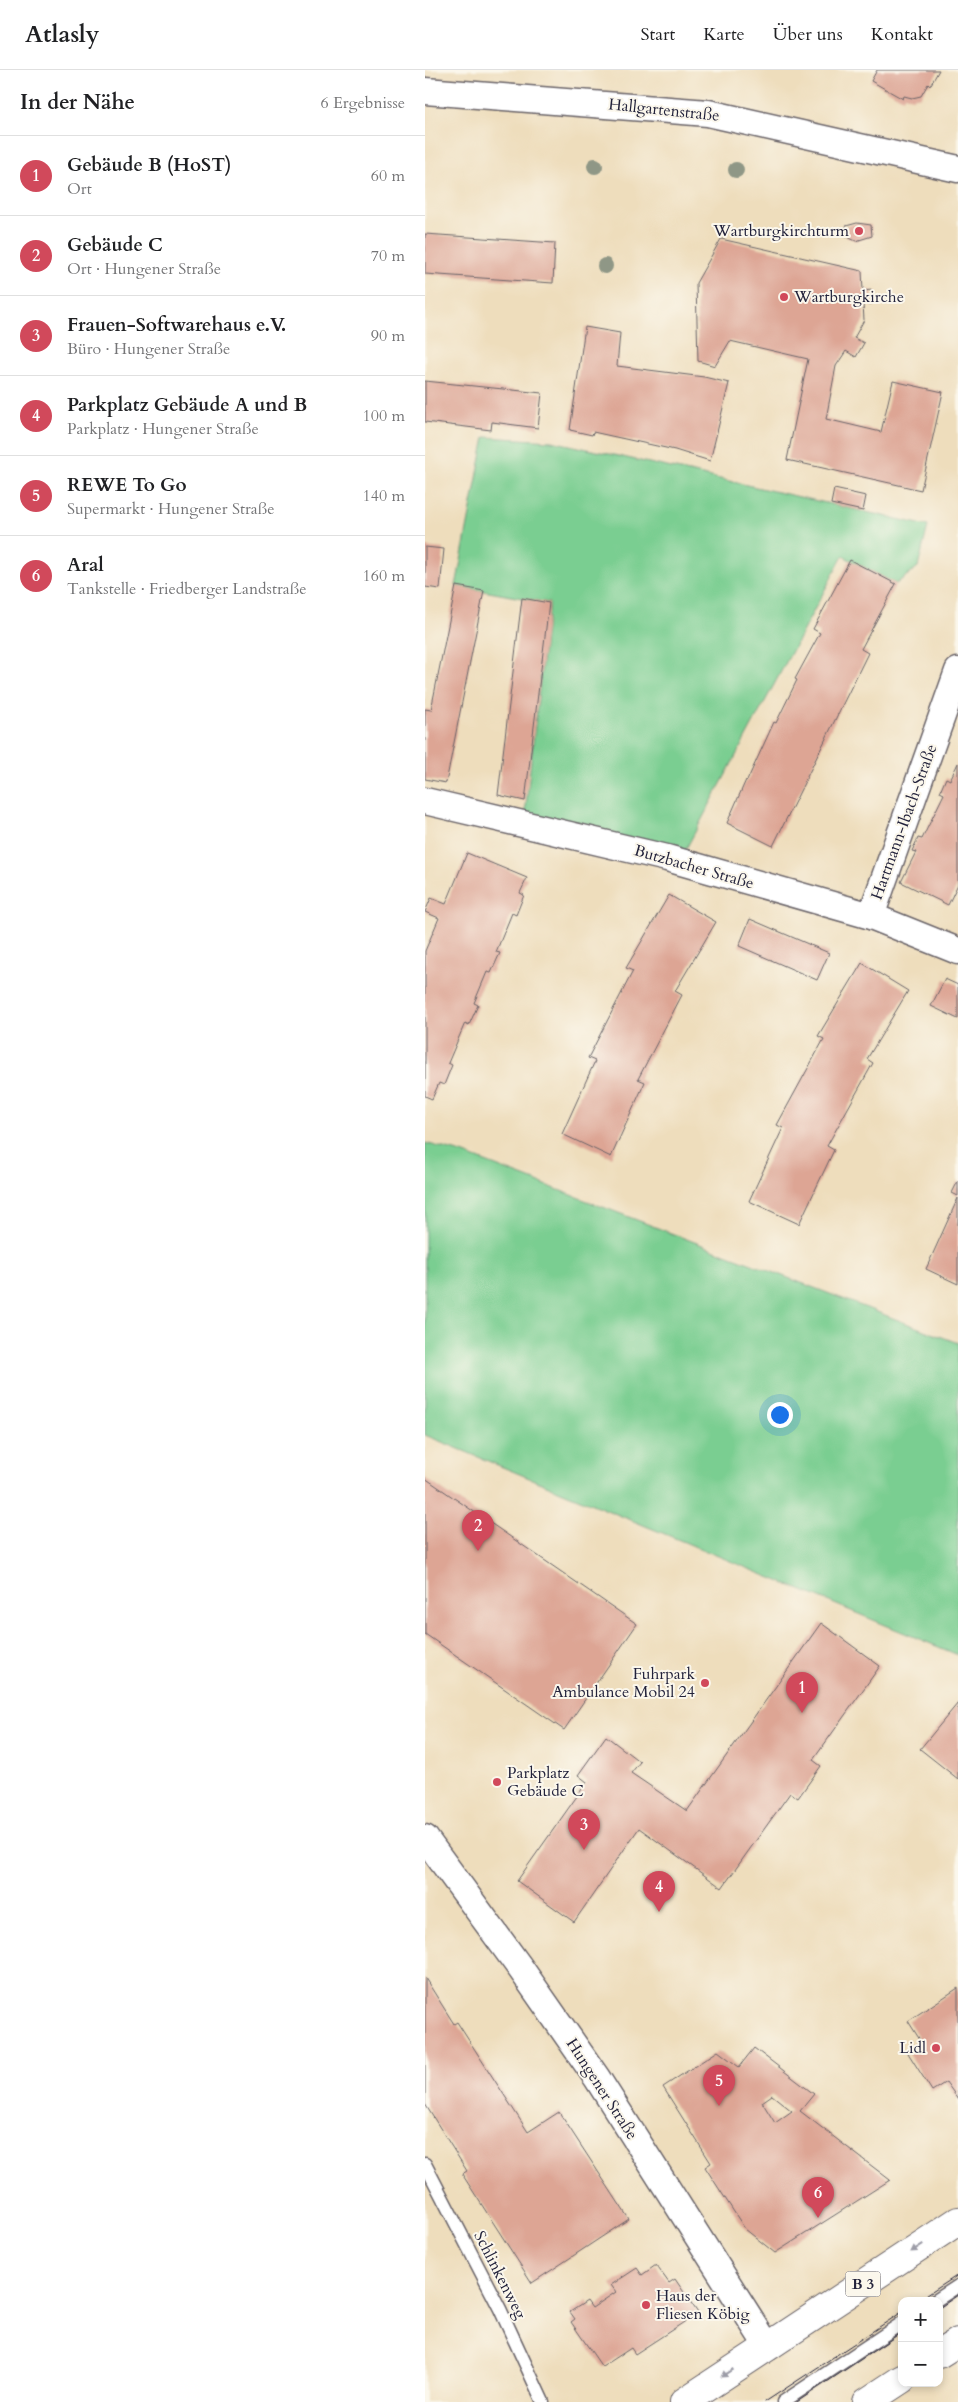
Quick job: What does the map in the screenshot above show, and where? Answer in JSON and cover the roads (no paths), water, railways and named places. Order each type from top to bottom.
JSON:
[{"type":"main road","name":"B 3","points":[[684,2402],[958,2221]]},
{"type":"main road","points":[[943,2351],[958,2342]]},
{"type":"main road","points":[[867,2402],[898,2382]]},
{"type":"street","name":"Hallgartenstraße","points":[[425,91],[708,113],[958,169]]},
{"type":"street","name":"Hartmann-Ibach-Straße","points":[[871,916],[958,670]]},
{"type":"street","name":"Butzbacher Straße","points":[[425,801],[667,858],[871,916],[958,951]]},
{"type":"street","name":"Hungener Straße","points":[[425,1838],[521,1969],[597,2078],[768,2347]]},
{"type":"lane","name":"Schlinkenweg","points":[[425,2164],[501,2309],[543,2402]]},
{"type":"lane","points":[[941,2297],[958,2286]]},
{"type":"lane","points":[[783,2402],[898,2326]]},
{"type":"tram line","points":[[924,2297],[958,2275]]},
{"type":"tram line","points":[[943,2305],[958,2295]]},
{"type":"tram line","points":[[765,2402],[898,2315]]},
{"type":"tram line","points":[[797,2402],[898,2335]]},
{"type":"place","name":"Wartburgkirchturm","points":[[859,231]]},
{"type":"place","name":"Wartburgkirche","points":[[784,297]]},
{"type":"place","name":"Gebäude C","points":[[478,1551]]},
{"type":"place","name":"Fuhrpark Ambulance Mobil 24","points":[[705,1683]]},
{"type":"place","name":"Gebäude B (HoST)","points":[[802,1713]]},
{"type":"place","name":"Parkplatz Gebäude C","points":[[497,1782]]},
{"type":"place","name":"Frauen-Softwarehaus e.V.","points":[[584,1850]]},
{"type":"place","name":"Parkplatz Gebäude A und B","points":[[659,1912]]},
{"type":"place","name":"Lidl","points":[[936,2048]]},
{"type":"place","name":"REWE To Go","points":[[719,2106]]},
{"type":"place","name":"Aral","points":[[818,2218]]},
{"type":"place","name":"Haus der Fliesen Köbig","points":[[646,2305]]}]
